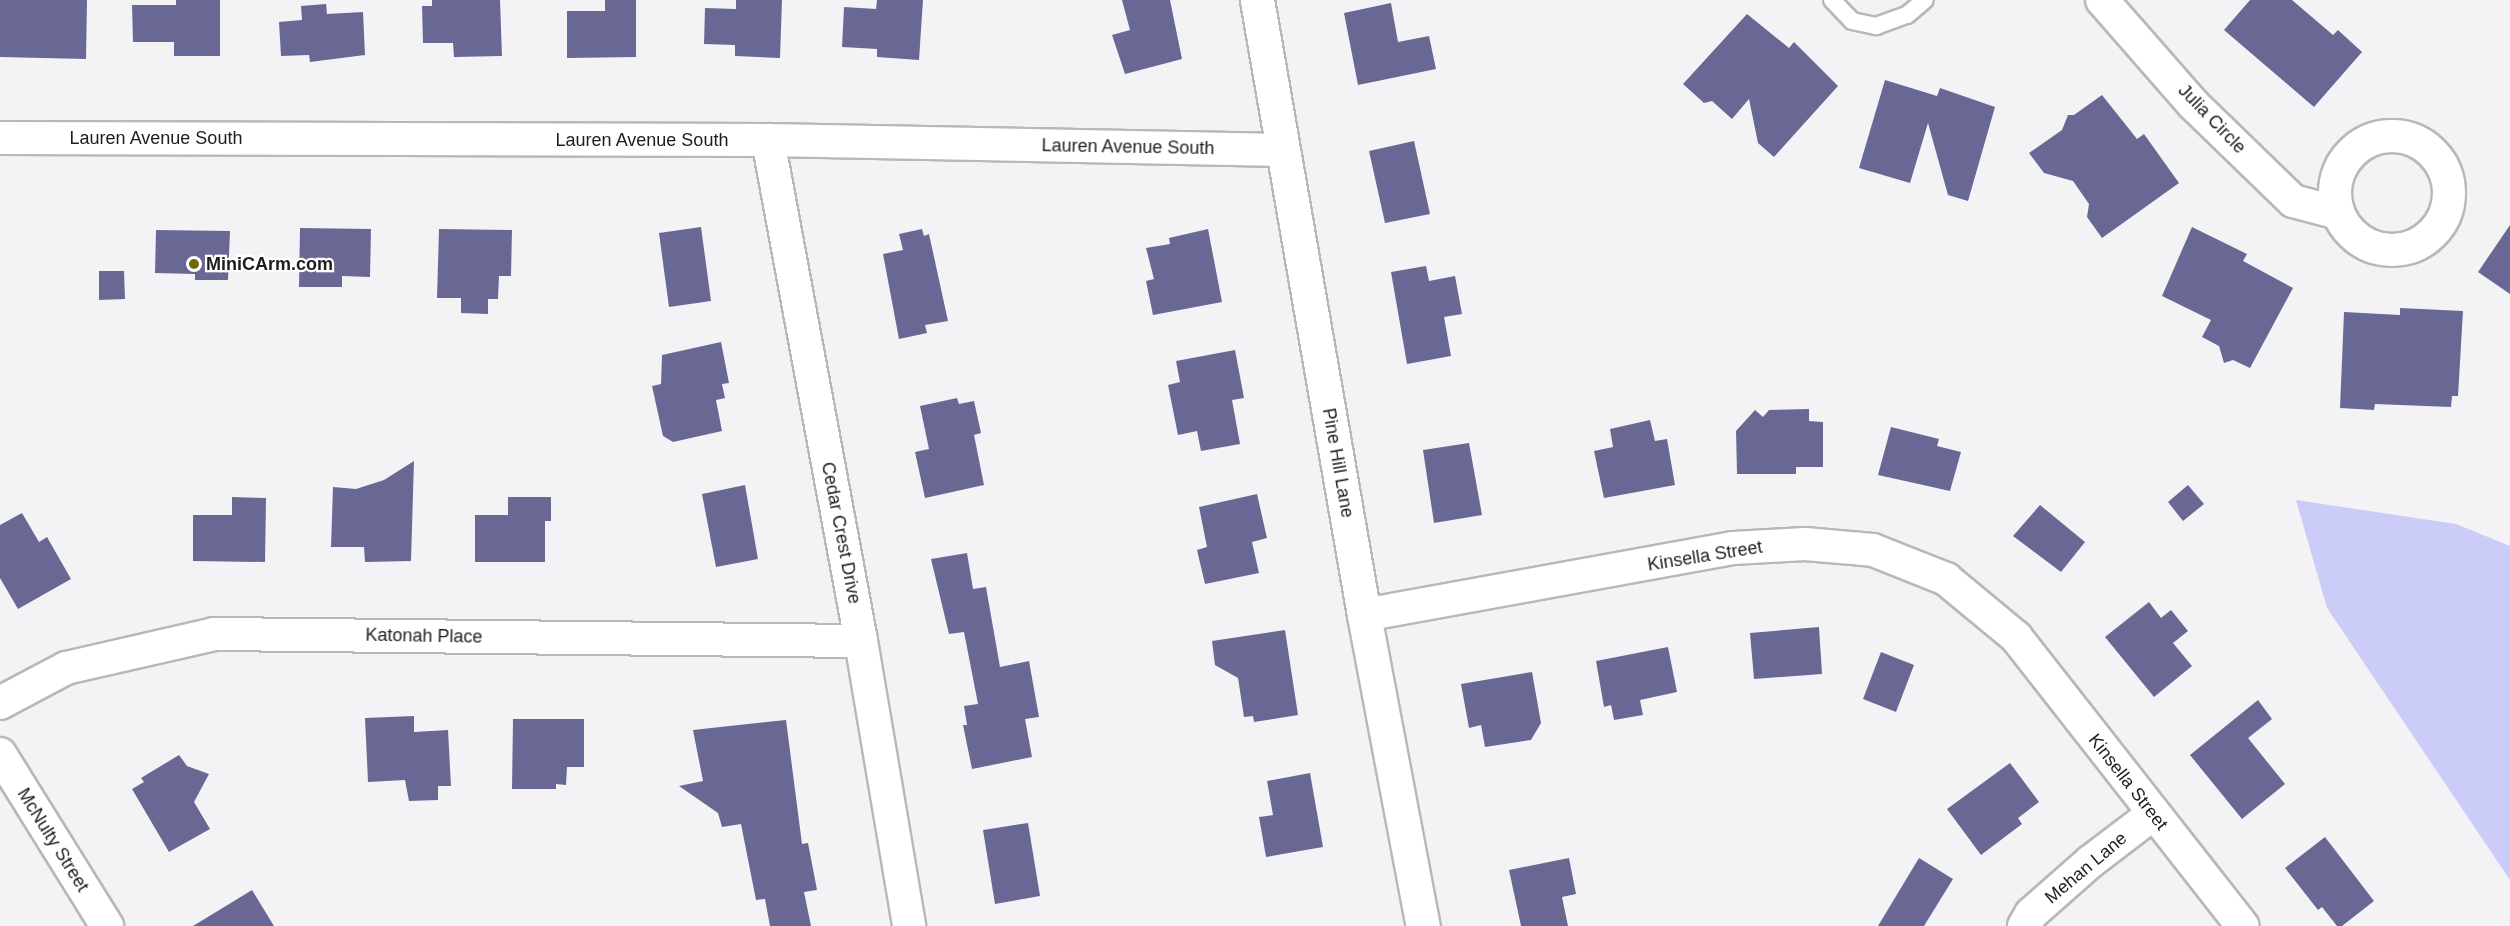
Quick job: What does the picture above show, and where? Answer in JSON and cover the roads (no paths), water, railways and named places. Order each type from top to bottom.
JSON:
[{"type":"street","name":"Pine Hill Lane","points":[[1257,0],[1364,615],[1423,926]]},
{"type":"street","name":"Julia Circle","points":[[2102,0],[2193,104],[2293,201],[2338,213]]},
{"type":"street","name":"Lauren Avenue South","points":[[0,138],[768,140],[1283,150]]},
{"type":"street","name":"Cedar Crest Drive","points":[[768,140],[861,641],[909,926]]},
{"type":"street","name":"Kinsella Street","points":[[1364,615],[1733,548],[1805,544],[1873,550],[1946,579],[2016,637],[2243,926]]},
{"type":"street","name":"Katonah Place","points":[[0,703],[66,668],[214,634],[861,641]]},
{"type":"street","name":"McNulty Street","points":[[0,754],[107,926]]},
{"type":"street","name":"Mehan Lane","points":[[2024,926],[2031,914],[2090,862],[2153,814]]},
{"type":"lane","points":[[1832,0],[1852,21],[1876,26],[1907,15],[1925,0]]},
{"type":"place","name":"MiniCArm.com","points":[[194,264]]}]
